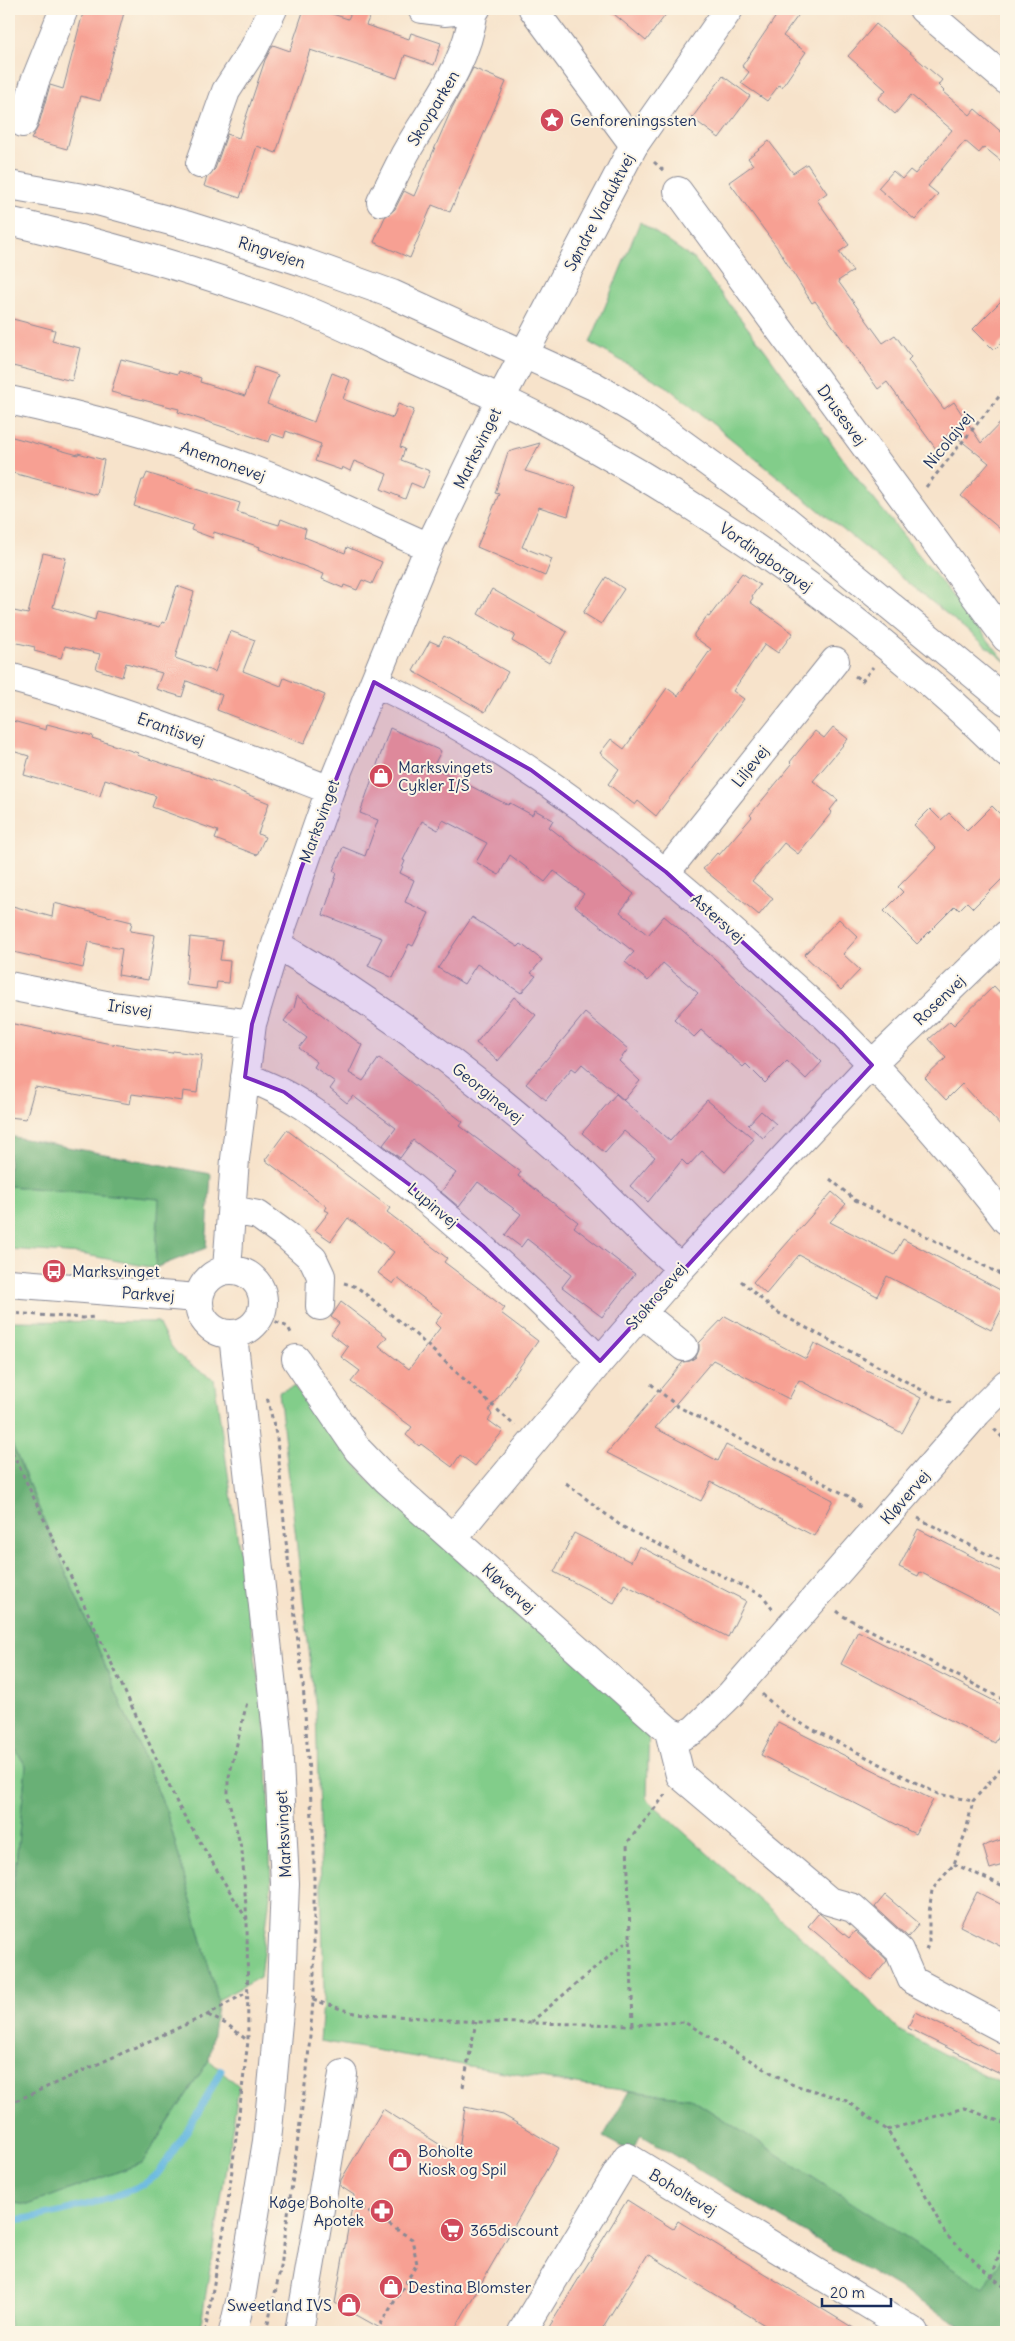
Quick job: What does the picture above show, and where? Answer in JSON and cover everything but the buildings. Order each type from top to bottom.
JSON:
[{"type":"street","points":[[23,123],[35,82],[64,9]]},
{"type":"street","points":[[200,164],[226,91],[254,48],[273,9]]},
{"type":"street","name":"Skovparken","points":[[382,202],[405,154],[456,72],[471,31],[475,10],[444,12],[422,9]]},
{"type":"street","points":[[533,9],[634,145]]},
{"type":"street","name":"Søndre Viaduktvej","points":[[501,398],[634,145],[729,9]]},
{"type":"street","points":[[924,9],[1006,80]]},
{"type":"street","name":"Ringvejen","points":[[9,185],[94,200],[190,226],[303,262],[392,294],[524,353]]},
{"type":"street","name":"Drusesvej","points":[[678,191],[1006,638]]},
{"type":"street","points":[[9,221],[82,238],[177,265],[294,305],[501,398]]},
{"type":"street","points":[[524,353],[594,386],[643,415],[691,449],[776,512],[1006,701]]},
{"type":"street","name":"Marksvinget","points":[[227,1269],[235,1160],[252,1024],[276,944],[330,790],[429,547],[501,398]]},
{"type":"street","name":"Vordingborgvej","points":[[501,398],[551,424],[670,492],[815,591],[887,648],[1006,754]]},
{"type":"street","name":"Anemonevej","points":[[9,400],[107,424],[231,462],[296,488],[429,547]]},
{"type":"street","name":"Liljevej","points":[[666,872],[835,661]]},
{"type":"street","name":"Erantisvej","points":[[9,677],[117,710],[201,739],[330,790]]},
{"type":"street","name":"Astersvej","points":[[374,682],[400,694],[531,770],[666,872],[842,1033],[921,1116],[971,1174],[1006,1220]]},
{"type":"street","name":"Rosenvej","points":[[872,1065],[1006,935]]},
{"type":"street","name":"Georginevej","points":[[276,944],[356,994],[504,1105],[602,1190],[681,1268]]},
{"type":"street","name":"Irisvej","points":[[9,986],[112,1006],[252,1024]]},
{"type":"street","name":"Stokrosevej","points":[[453,1538],[534,1443],[600,1361],[681,1268],[872,1065]]},
{"type":"street","name":"Lupinvej","points":[[245,1077],[284,1092],[325,1120],[410,1185],[483,1246],[600,1361]]},
{"type":"street","points":[[232,1210],[258,1215],[287,1236],[312,1259],[322,1276],[320,1306]]},
{"type":"street","points":[[227,1269],[246,1273],[260,1287],[263,1296],[261,1315],[252,1327],[233,1335],[223,1334],[207,1324],[199,1308],[198,1298],[205,1282],[211,1276],[227,1269]]},
{"type":"street","name":"Parkvej","points":[[9,1283],[198,1298]]},
{"type":"street","points":[[642,1313],[684,1347]]},
{"type":"street","name":"Marksvinget","points":[[233,1335],[278,1741],[285,1883],[281,1990],[267,2141],[234,2332]]},
{"type":"street","name":"Kløvervej","points":[[296,1359],[358,1450],[386,1480],[669,1731],[682,1736],[694,1730],[745,1678],[977,1413],[1006,1384]]},
{"type":"street","points":[[669,1731],[680,1775],[829,1901],[852,1908],[866,1920],[899,1950],[912,1980],[1006,2030]]},
{"type":"street","points":[[299,2332],[343,2074]]},
{"type":"street","name":"Boholtevej","points":[[522,2332],[627,2157],[914,2332]]},
{"type":"path","points":[[634,145],[665,171],[678,191]]},
{"type":"path","name":"Nicolajvej","points":[[909,508],[1006,388]]},
{"type":"path","points":[[835,661],[862,681],[887,648]]},
{"type":"path","points":[[830,1179],[856,1200],[1006,1277]]},
{"type":"path","points":[[322,1276],[357,1287],[416,1336],[534,1443]]},
{"type":"path","points":[[742,1281],[775,1311],[933,1396],[977,1413]]},
{"type":"path","points":[[261,1315],[288,1327],[298,1347],[296,1359]]},
{"type":"path","points":[[652,1384],[677,1406],[848,1496],[888,1516],[1006,1564]]},
{"type":"path","points":[[9,1446],[179,1807],[247,1921]]},
{"type":"path","points":[[566,1483],[621,1526],[763,1596],[789,1629]]},
{"type":"path","points":[[818,1596],[843,1616],[1006,1701]]},
{"type":"path","points":[[745,1678],[785,1715],[938,1794],[973,1801]]},
{"type":"path","points":[[205,2332],[226,2218],[248,2041],[247,1921],[242,1851],[228,1798],[228,1781],[247,1701]]},
{"type":"path","points":[[912,1980],[929,1943],[929,1913],[932,1890],[954,1864],[966,1831],[973,1801],[1006,1763]]},
{"type":"path","points":[[633,2025],[627,1843],[680,1775]]},
{"type":"path","points":[[954,1864],[1006,1887]]},
{"type":"path","points":[[531,2023],[630,1938]]},
{"type":"path","points":[[9,2104],[207,2014],[249,1991]]},
{"type":"path","points":[[266,2332],[281,2267],[307,2070],[313,2000],[354,2013],[476,2022],[633,2025],[684,2022],[791,2084],[844,2100],[887,2130],[912,2170],[946,2235],[992,2278],[1006,2288]]},
{"type":"path","points":[[207,2014],[228,2025],[248,2041]]},
{"type":"path","points":[[464,2087],[476,2022]]},
{"type":"path","points":[[887,2130],[965,2108],[1006,2124]]},
{"type":"path","points":[[324,2184],[412,2239],[417,2264],[376,2332]]},
{"type":"path","points":[[992,2278],[1006,2233]]},
{"type":"highlighted area","points":[[374,682],[531,770],[666,872],[842,1033],[872,1065],[600,1361],[483,1246],[410,1185],[284,1092],[245,1077],[252,1024],[301,869]]},
{"type":"green space","points":[[640,222],[695,260],[765,350],[859,481],[1006,662],[666,386],[590,343]]},
{"type":"green space","points":[[9,1136],[211,1174],[206,1248],[155,1268],[159,1199],[9,1186]]},
{"type":"green space","points":[[9,1186],[160,1199],[155,1268],[81,1254],[9,1249]]},
{"type":"green space","points":[[9,1321],[158,1322],[174,1350],[187,1362],[214,1379],[266,1730],[271,1887],[260,1977],[218,2000],[167,1813],[9,1437]]},
{"type":"green space","points":[[294,1386],[368,1480],[649,1723],[647,1799],[860,1991],[900,2031],[1006,2086],[1006,2303],[690,2098],[582,2085],[320,2041],[324,1989],[316,1711],[279,1392]]},
{"type":"green space","points":[[9,1437],[167,1813],[218,2000],[209,2060],[142,2163],[27,2205],[9,2202],[9,1931],[26,1766],[9,1739]]},
{"type":"green space","points":[[9,1739],[26,1766],[9,1931]]},
{"type":"green space","points":[[209,2060],[239,2086],[202,2318],[198,2332],[9,2332],[9,2202],[27,2205],[142,2163]]},
{"type":"green space","points":[[629,2091],[690,2098],[984,2288],[1006,2251],[1006,2332],[972,2332],[641,2135],[631,2152],[603,2137]]},
{"type":"waterway","points":[[9,2220],[41,2216],[107,2199],[143,2184],[154,2177],[190,2127],[221,2070]]},
{"type":"place","name":"Genforeningssten","points":[[552,120]]},
{"type":"place","name":"Marksvingets Cykler I/S","points":[[381,776]]},
{"type":"place","name":"Marksvinget","points":[[54,1271]]},
{"type":"place","name":"Boholte Kiosk og Spil","points":[[400,2160]]},
{"type":"place","name":"Køge Boholte Apotek","points":[[382,2211]]},
{"type":"place","name":"365discount","points":[[452,2230]]},
{"type":"place","name":"Destina Blomster","points":[[391,2287]]},
{"type":"place","name":"Sweetland IVS","points":[[349,2305]]}]
